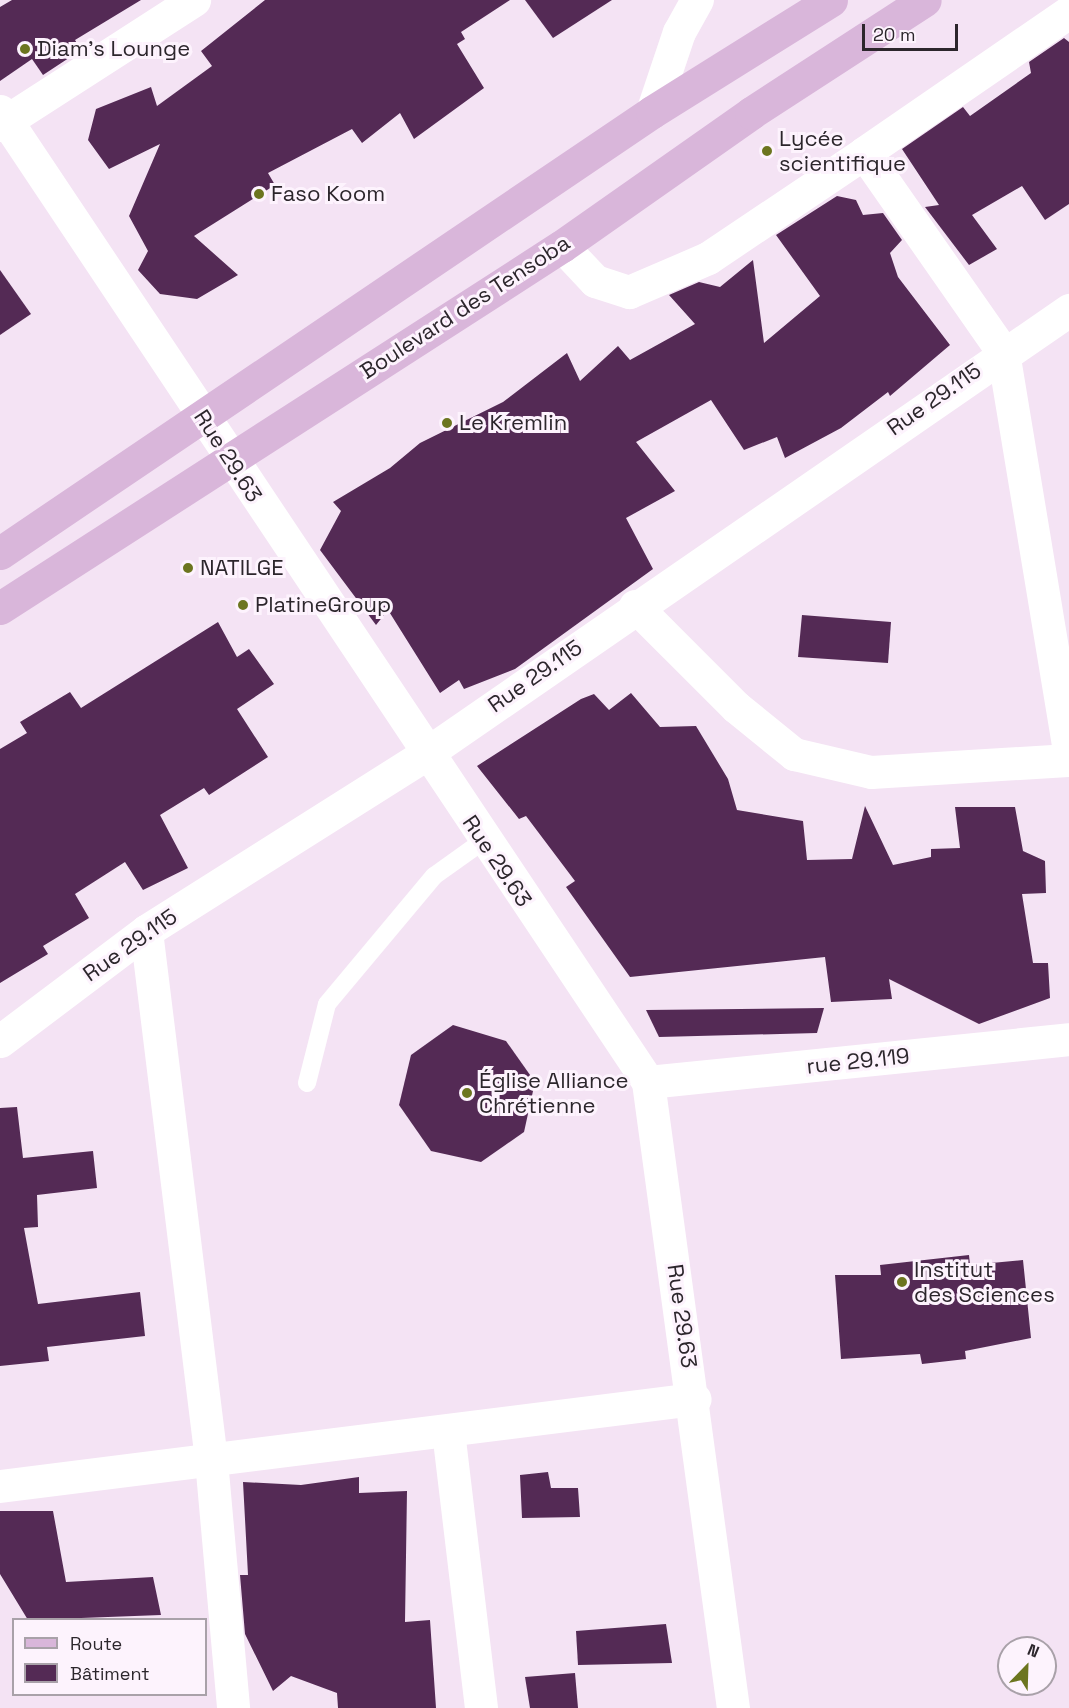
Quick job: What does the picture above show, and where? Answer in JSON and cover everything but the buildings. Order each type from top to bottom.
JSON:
[{"type":"main road","points":[[0,553],[205,418],[652,112],[831,0]]},
{"type":"main road","name":"Boulevard des Tensoba","points":[[0,608],[229,458],[562,246],[751,113],[925,0]]},
{"type":"street","points":[[2,119],[194,0]]},
{"type":"street","points":[[652,112],[679,32],[697,0]]},
{"type":"street","points":[[562,246],[595,281],[629,292],[708,258],[1069,12]]},
{"type":"street","name":"Rue 29.63","points":[[2,119],[205,418],[424,755],[648,1082],[695,1399],[733,1708]]},
{"type":"street","points":[[864,153],[1003,352],[1069,752]]},
{"type":"street","name":"Rue 29.115","points":[[0,1041],[146,931],[424,755],[1003,352],[1069,310]]},
{"type":"street","points":[[635,606],[736,707],[794,754],[871,772],[1069,760]]},
{"type":"street","points":[[146,931],[211,1460],[233,1708]]},
{"type":"street","name":"rue 29.119","points":[[648,1082],[1069,1040]]},
{"type":"street","points":[[0,1486],[695,1399]]},
{"type":"street","points":[[448,1431],[481,1708]]},
{"type":"lane","points":[[307,1083],[327,1004],[434,876],[483,841]]},
{"type":"place","name":"Diam's Lounge","points":[[25,49]]},
{"type":"place","name":"Lycée scientifique","points":[[767,151]]},
{"type":"place","name":"Faso Koom","points":[[259,194]]},
{"type":"place","name":"Le Kremlin","points":[[447,423]]},
{"type":"place","name":"NATILGE","points":[[188,568]]},
{"type":"place","name":"PlatineGroup","points":[[243,605]]},
{"type":"place","name":"Église Alliance Chrétienne","points":[[467,1093]]},
{"type":"place","name":"Institut des Sciences","points":[[902,1282]]}]
